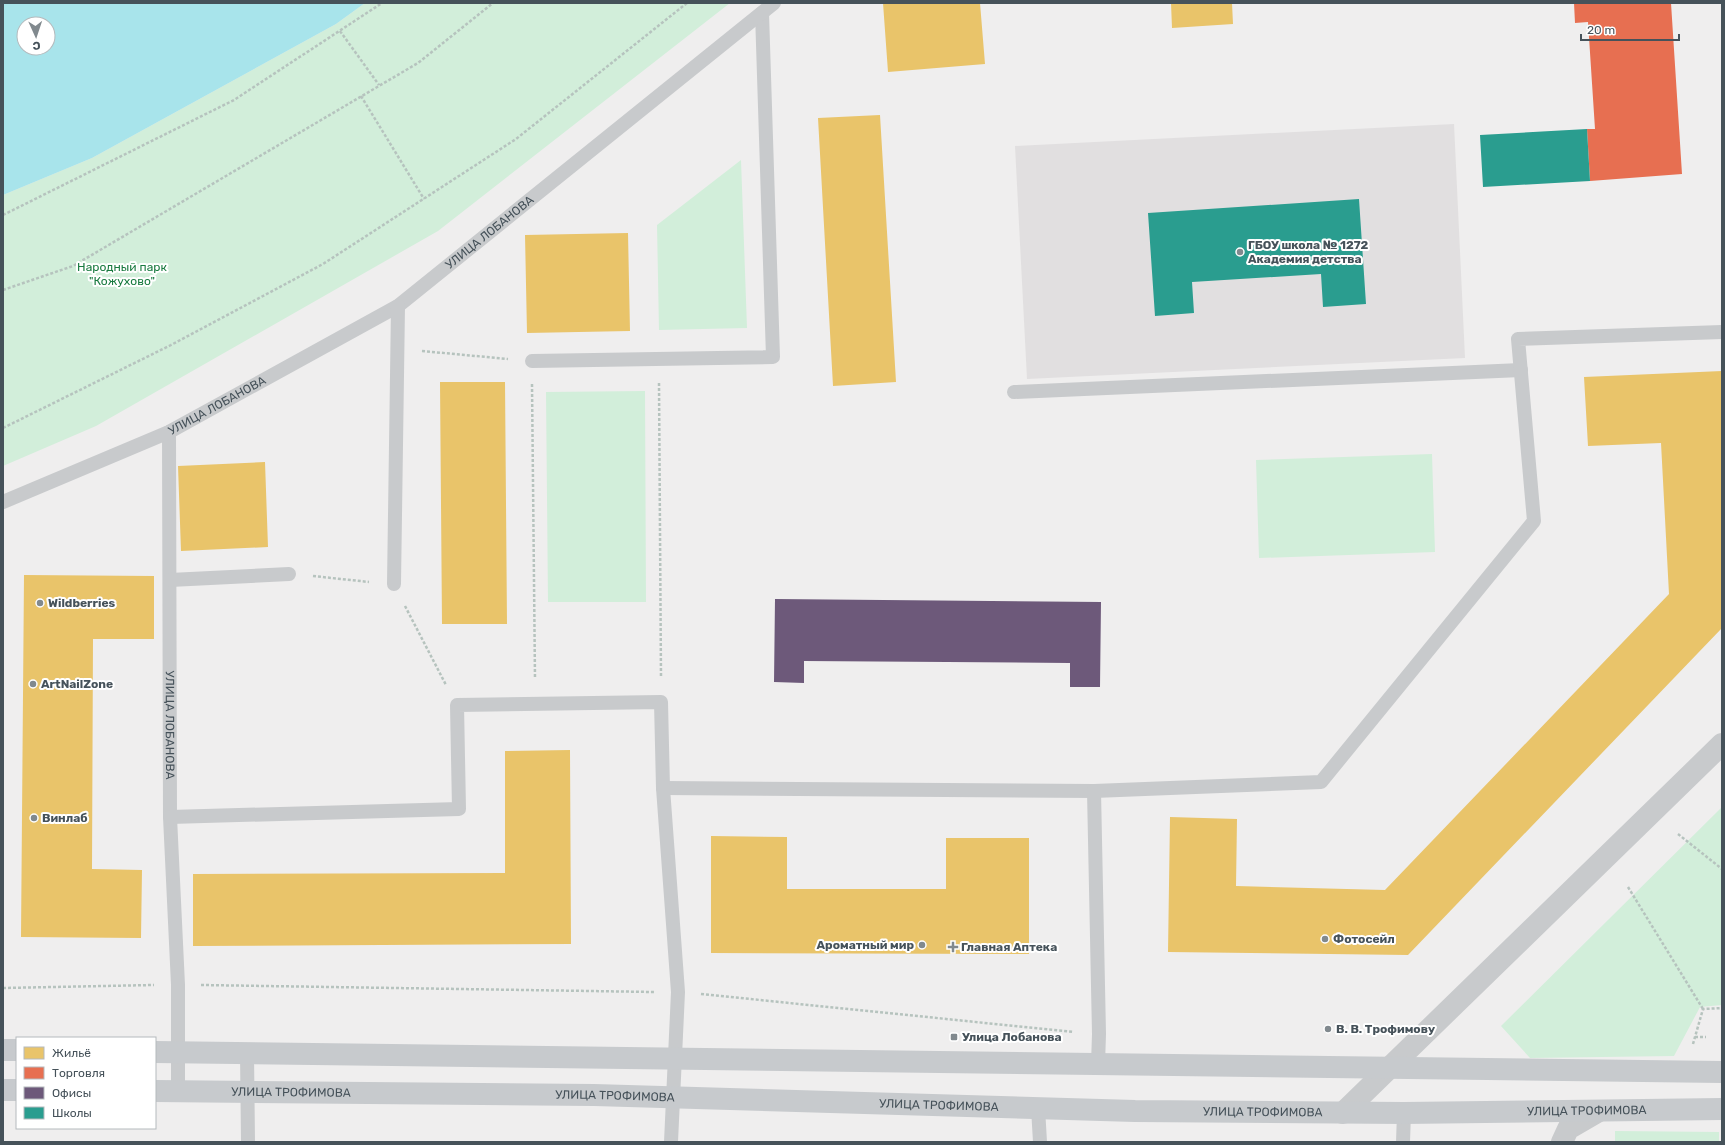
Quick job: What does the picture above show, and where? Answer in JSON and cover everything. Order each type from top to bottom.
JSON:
[{"type":"main road","points":[[3,1050],[16,1050]]},
{"type":"main road","points":[[156,1052],[1722,1072]]},
{"type":"main road","points":[[3,1090],[16,1090]]},
{"type":"main road","name":"УЛИЦА ТРОФИМОВА","points":[[156,1091],[594,1095],[1135,1111],[1404,1113],[1722,1109]]},
{"type":"street","points":[[1343,1113],[1722,744]]},
{"type":"street","points":[[1562,1142],[1568,1129],[1599,1111]]},
{"type":"lane","name":"УЛИЦА ЛОБАНОВА","points":[[178,1091],[178,985],[170,818],[169,432],[398,306],[774,3]]},
{"type":"lane","points":[[532,361],[773,357],[762,13]]},
{"type":"lane","points":[[394,584],[398,306]]},
{"type":"lane","points":[[663,788],[1094,791],[1321,782],[1534,521],[1518,339],[1722,332]]},
{"type":"lane","points":[[1014,392],[1521,370]]},
{"type":"lane","points":[[3,502],[169,432]]},
{"type":"lane","points":[[170,580],[289,574]]},
{"type":"lane","points":[[170,818],[459,809],[457,705],[661,702],[663,788],[678,992],[671,1142]]},
{"type":"lane","points":[[1094,791],[1099,1034],[1098,1064]]},
{"type":"lane","points":[[247,1053],[248,1142]]},
{"type":"lane","points":[[1038,1108],[1040,1142]]},
{"type":"lane","points":[[1403,1142],[1404,1113]]},
{"type":"path","points":[[3,215],[234,100],[382,3]]},
{"type":"path","points":[[3,290],[73,266],[418,63],[493,3]]},
{"type":"path","points":[[3,428],[171,345],[323,264],[516,139],[687,3]]},
{"type":"path","points":[[340,31],[379,85]]},
{"type":"path","points":[[361,96],[424,199]]},
{"type":"path","points":[[397,349],[532,361],[535,704]]},
{"type":"path","points":[[659,359],[661,702]]},
{"type":"path","points":[[289,574],[394,584],[457,705]]},
{"type":"path","points":[[1678,834],[1722,869]]},
{"type":"path","points":[[1628,887],[1703,1009],[1692,1048]]},
{"type":"path","points":[[3,988],[178,985],[678,992],[1099,1034]]},
{"type":"path","points":[[1703,1009],[1722,1008]]},
{"type":"path","points":[[1695,1037],[1706,1037]]},
{"type":"shaded area","name":"ГБОУ школа № 1272 Академия детства","points":[[1454,124],[1465,358],[1027,379],[1015,146]]},
{"type":"green space","name":"Народный парк \"Кожухово\"","points":[[365,3],[730,3],[438,231],[96,426],[3,466],[3,195],[92,158],[336,24]]},
{"type":"green space","points":[[741,160],[747,328],[659,330],[657,225]]},
{"type":"green space","points":[[645,391],[646,602],[548,602],[546,392]]},
{"type":"green space","points":[[1432,454],[1435,552],[1259,558],[1256,460]]},
{"type":"green space","points":[[1722,807],[1722,1005],[1700,1007],[1674,1056],[1530,1058],[1501,1026]]},
{"type":"green space","points":[[1615,1131],[1719,1132],[1719,1142],[1615,1142]]},
{"type":"water","points":[[3,3],[365,3],[336,24],[92,158],[3,195]]},
{"type":"building: Жильё","points":[[883,3],[980,3],[985,64],[888,72]]},
{"type":"building: Жильё","points":[[1171,3],[1232,3],[1233,24],[1172,28]]},
{"type":"building: Жильё","points":[[880,115],[896,382],[833,386],[818,118]]},
{"type":"building: Жильё","points":[[628,233],[630,331],[527,333],[525,235]]},
{"type":"building: Жильё","points":[[1722,371],[1722,628],[1408,955],[1168,952],[1170,817],[1237,819],[1236,886],[1385,890],[1669,594],[1661,443],[1588,446],[1584,377]]},
{"type":"building: Жильё","points":[[440,382],[505,382],[507,624],[442,624]]},
{"type":"building: Жильё","points":[[265,462],[268,547],[181,551],[178,466]]},
{"type":"building: Жильё","points":[[24,575],[154,576],[154,639],[93,639],[92,869],[142,870],[141,938],[21,937]]},
{"type":"building: Жильё","points":[[570,750],[571,944],[193,946],[193,874],[505,873],[505,751]]},
{"type":"building: Жильё","points":[[711,836],[787,837],[787,889],[946,889],[946,838],[1029,838],[1029,954],[711,953]]},
{"type":"building: Торговля","points":[[1574,3],[1671,3],[1682,174],[1590,181],[1587,129],[1595,129],[1588,22],[1575,23]]},
{"type":"building: Офисы","points":[[775,599],[1101,602],[1100,687],[1070,687],[1070,663],[804,661],[804,683],[774,682]]},
{"type":"building: Школы","points":[[1587,129],[1590,181],[1483,187],[1480,135]]},
{"type":"building: Школы","points":[[1359,199],[1366,304],[1323,307],[1321,274],[1192,282],[1194,313],[1155,316],[1148,213]]},
{"type":"place","name":"ГБОУ школа № 1272 Академия детства","points":[[1240,252]]},
{"type":"place","name":"Wildberries","points":[[40,603]]},
{"type":"place","name":"ArtNailZone","points":[[33,684]]},
{"type":"place","name":"Винлаб","points":[[34,818]]},
{"type":"place","name":"Фотосейл","points":[[1325,939]]},
{"type":"place","name":"Ароматный мир","points":[[922,945]]},
{"type":"place","name":"Главная Аптека","points":[[953,947]]},
{"type":"place","name":"В. В. Трофимову","points":[[1328,1029]]},
{"type":"place","name":"Улица Лобанова","points":[[954,1037]]}]
